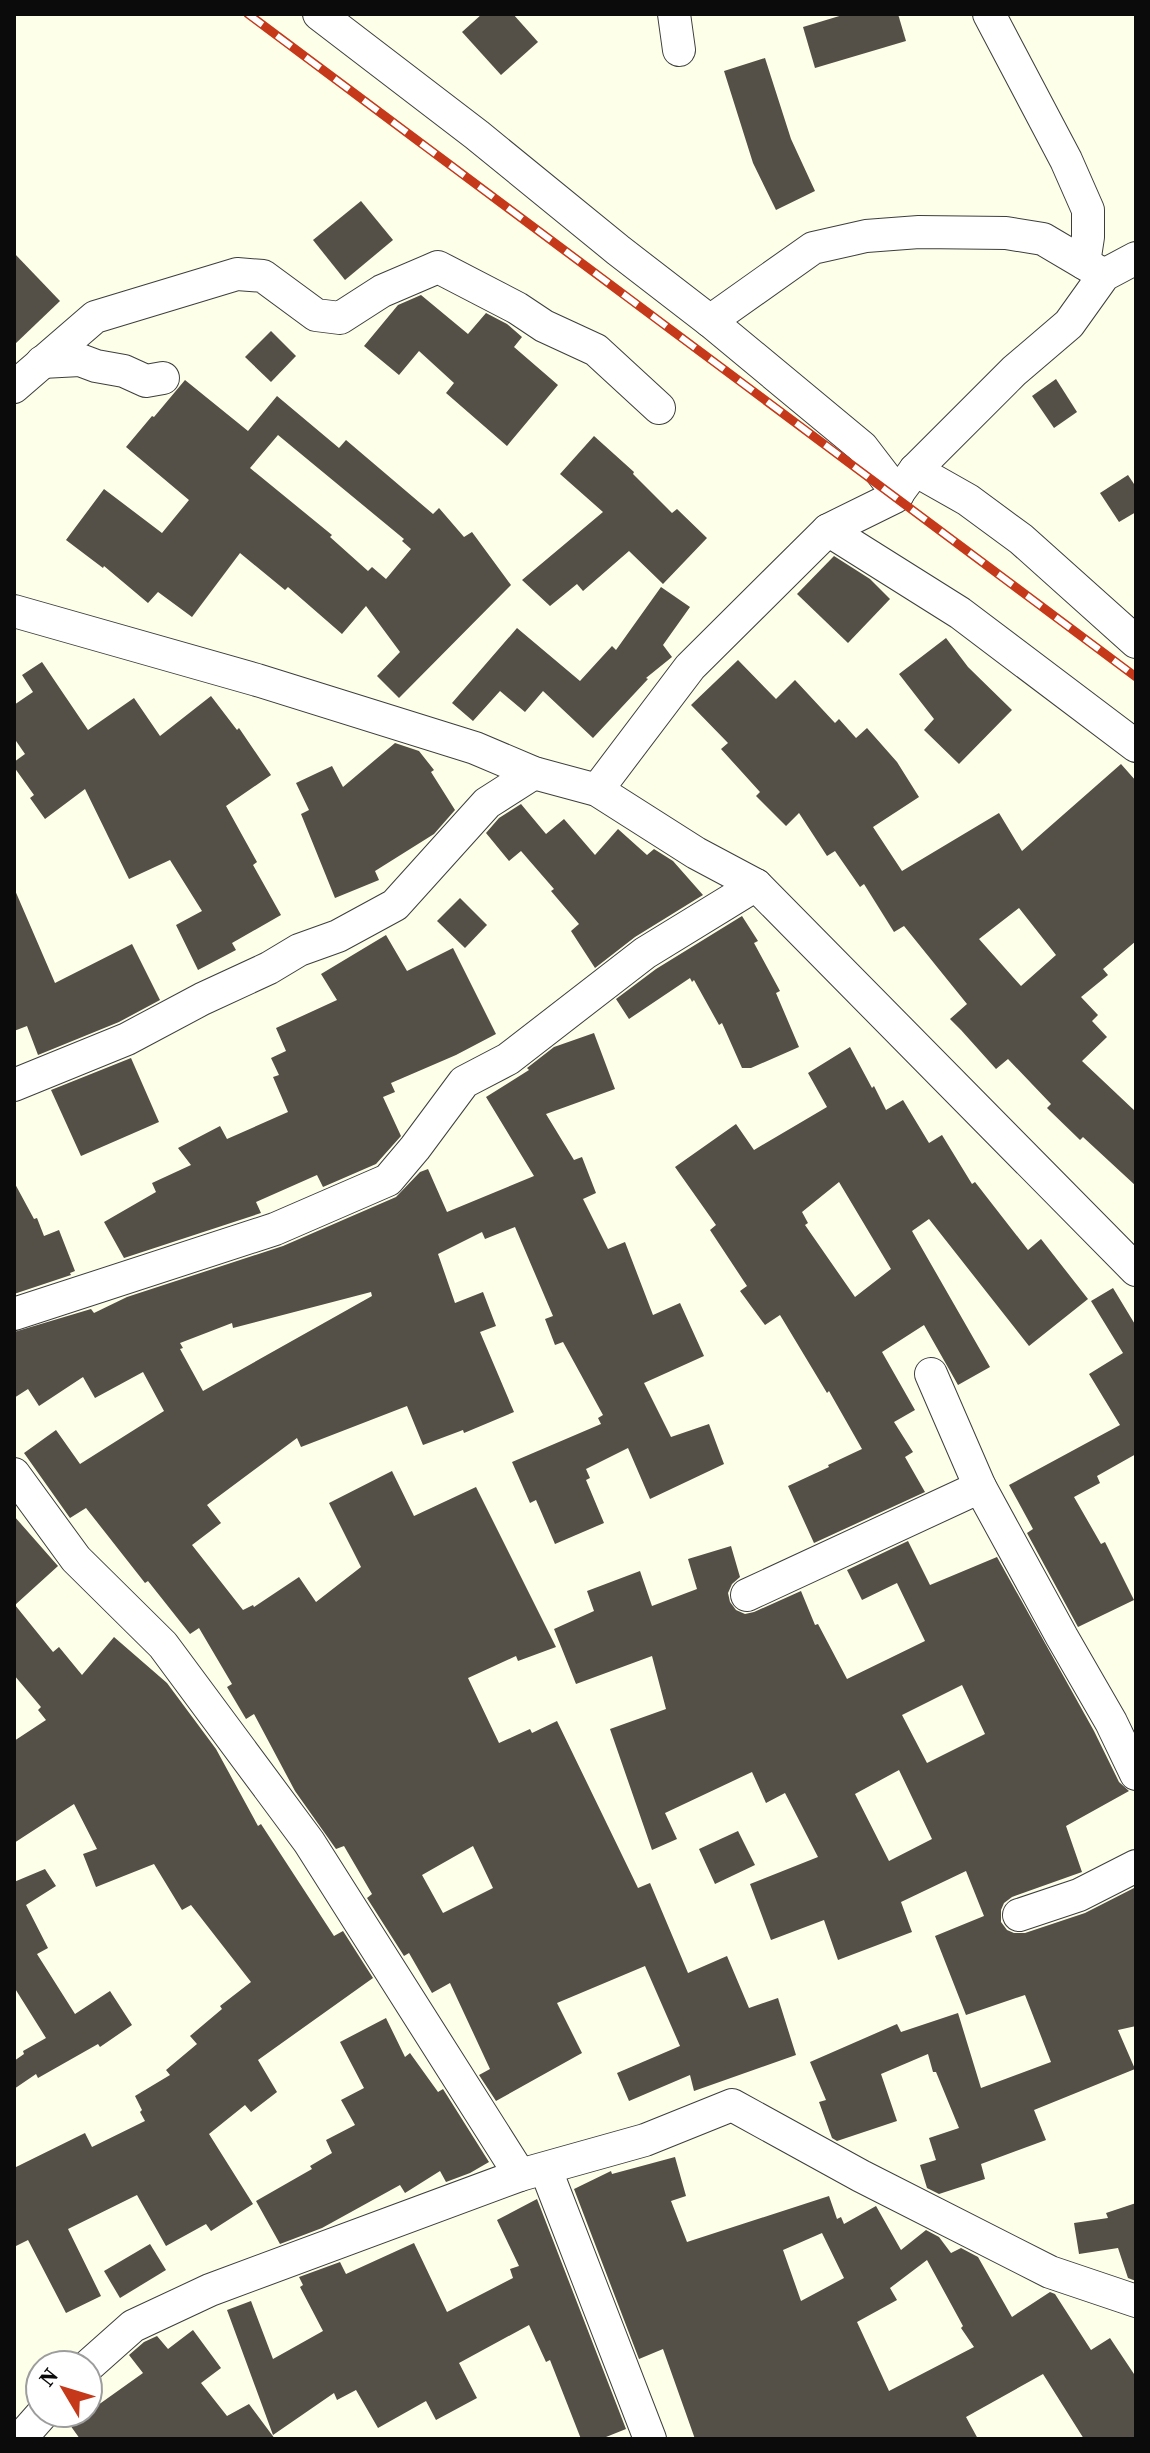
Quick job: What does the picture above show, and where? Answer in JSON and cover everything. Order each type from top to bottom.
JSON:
[{"type":"street","points":[[319,14],[477,135],[906,482],[968,500],[1021,539],[1136,642]]},
{"type":"street","points":[[674,14],[679,50]]},
{"type":"street","points":[[597,790],[690,667],[828,530],[906,482],[1014,371],[1069,324],[1094,269],[1088,237],[1088,210],[1066,160],[989,14]]},
{"type":"street","points":[[710,321],[813,248],[866,236],[919,232],[1006,233],[1043,239],[1094,269],[1136,258]]},
{"type":"street","points":[[14,387],[95,317],[237,274],[263,276],[316,315],[340,318],[382,291],[438,267],[517,308],[544,326],[596,350],[659,408]]},
{"type":"street","points":[[42,362],[80,360],[124,371],[146,381],[163,378]]},
{"type":"street","points":[[828,530],[960,613],[1136,746]]},
{"type":"street","points":[[14,611],[272,684],[475,748],[534,773],[597,790],[696,853],[756,885],[1136,1270]]},
{"type":"street","points":[[14,1085],[127,1039],[299,950],[338,936],[395,905],[487,803],[534,773]]},
{"type":"street","points":[[14,1314],[275,1229],[388,1180],[464,1082],[508,1059],[645,953],[756,885]]},
{"type":"street","points":[[931,1374],[980,1487],[1111,1722],[1136,1774]]},
{"type":"street","points":[[14,1474],[76,1559],[163,1645],[309,1842],[533,2172],[650,2439]]},
{"type":"street","points":[[747,1595],[980,1487]]},
{"type":"street","points":[[1019,1915],[1079,1895],[1136,1866]]},
{"type":"street","points":[[104,2352],[133,2326],[210,2290],[533,2172],[645,2140],[732,2105],[861,2176],[1050,2272],[1136,2301]]},
{"type":"building","points":[[482,14],[513,14],[538,42],[501,75],[462,32]]},
{"type":"building","points":[[846,14],[898,14],[906,41],[815,68],[803,27]]},
{"type":"building","points":[[765,58],[791,139],[815,191],[776,210],[753,163],[724,71]]},
{"type":"building","points":[[361,201],[393,240],[345,280],[313,240]]},
{"type":"building","points":[[14,253],[60,301],[14,345]]},
{"type":"building","points":[[421,295],[468,334],[486,313],[507,324],[522,337],[514,347],[558,385],[507,446],[446,393],[454,383],[419,351],[399,375],[364,346],[398,305]]},
{"type":"building","points":[[271,331],[296,356],[271,382],[245,357]]},
{"type":"building","points":[[1056,379],[1077,412],[1054,428],[1032,396]]},
{"type":"building","points":[[185,380],[248,431],[277,396],[339,448],[346,440],[433,514],[439,508],[464,537],[472,532],[511,585],[399,698],[377,676],[400,652],[366,606],[342,634],[288,587],[285,590],[240,553],[192,617],[158,592],[148,603],[104,566],[66,540],[104,489],[162,533],[189,500],[126,447]],"holes":[[[278,435],[404,539],[402,541],[411,549],[386,579],[372,567],[368,571],[330,537],[332,535],[250,468]]]},
{"type":"building","points":[[594,436],[634,472],[672,513],[677,509],[707,538],[663,584],[629,551],[583,591],[577,584],[550,606],[522,580],[603,512],[560,474]]},
{"type":"building","points":[[1128,475],[1136,487],[1136,512],[1119,522],[1100,493]]},
{"type":"building","points":[[834,556],[870,579],[890,599],[848,643],[797,594]]},
{"type":"building","points":[[661,587],[690,607],[663,645],[672,657],[646,678],[593,738],[543,691],[525,712],[500,691],[473,721],[452,703],[517,628],[580,681],[612,646],[616,650]]},
{"type":"building","points":[[946,638],[968,667],[1012,710],[959,764],[924,730],[934,719],[899,674]]},
{"type":"building","points":[[738,660],[776,699],[795,680],[835,723],[839,719],[856,738],[867,728],[897,762],[919,797],[873,827],[902,871],[999,813],[1022,851],[1121,764],[1136,781],[1136,941],[1103,969],[1108,975],[1081,997],[1098,1015],[1092,1021],[1107,1037],[1082,1061],[1136,1112],[1136,1186],[1047,1108],[1051,1104],[1008,1059],[996,1069],[950,1019],[967,1004],[904,926],[894,932],[864,884],[860,887],[835,851],[827,856],[799,813],[786,826],[756,796],[760,792],[721,749],[728,743],[691,705]],"holes":[[[1019,908],[1056,955],[1021,986],[979,939]]]},
{"type":"building","points":[[42,662],[88,730],[134,698],[160,736],[211,696],[237,730],[239,728],[271,775],[226,806],[257,862],[253,865],[281,915],[232,943],[236,950],[198,970],[176,925],[202,911],[170,860],[129,879],[85,789],[45,819],[30,798],[34,795],[14,767],[14,762],[25,754],[14,738],[14,705],[33,692],[22,675]]},
{"type":"building","points":[[395,743],[419,751],[434,770],[431,772],[455,810],[434,834],[375,871],[379,880],[335,898],[301,814],[309,810],[296,783],[332,766],[343,787]]},
{"type":"building","points":[[521,804],[546,834],[564,819],[595,855],[618,829],[647,855],[654,849],[673,861],[703,895],[635,937],[595,968],[571,931],[579,924],[551,891],[554,889],[521,851],[509,861],[486,833],[499,818]]},
{"type":"building","points":[[14,888],[55,983],[132,944],[160,1000],[119,1022],[38,1055],[27,1026],[14,1031]]},
{"type":"building","points":[[460,898],[487,925],[465,948],[437,921]]},
{"type":"building","points":[[742,916],[758,941],[754,943],[780,991],[776,993],[799,1047],[751,1068],[742,1068],[722,1023],[719,1025],[690,978],[629,1019],[616,999],[656,969]]},
{"type":"building","points":[[386,935],[407,971],[453,948],[496,1034],[391,1083],[395,1092],[383,1097],[401,1136],[376,1164],[323,1187],[317,1175],[256,1202],[261,1213],[124,1258],[104,1222],[156,1192],[152,1183],[191,1165],[178,1148],[220,1126],[227,1139],[288,1112],[273,1077],[279,1075],[271,1058],[286,1051],[276,1028],[337,1000],[321,974]]},
{"type":"building","points":[[594,1033],[615,1089],[546,1114],[574,1160],[582,1157],[596,1193],[583,1199],[608,1249],[625,1242],[653,1315],[680,1303],[704,1356],[644,1383],[671,1437],[709,1424],[724,1464],[650,1499],[628,1448],[586,1469],[590,1478],[586,1480],[604,1523],[555,1544],[536,1500],[530,1503],[512,1462],[601,1424],[598,1418],[603,1415],[563,1342],[555,1345],[545,1319],[553,1316],[515,1227],[485,1239],[482,1232],[438,1254],[455,1303],[483,1292],[496,1326],[480,1332],[514,1412],[464,1433],[463,1430],[423,1445],[407,1406],[301,1447],[297,1438],[207,1505],[221,1523],[192,1545],[243,1610],[254,1607],[299,1577],[316,1602],[361,1567],[329,1503],[392,1471],[414,1516],[476,1487],[556,1647],[518,1661],[516,1656],[468,1678],[499,1743],[557,1721],[638,1888],[650,1883],[688,1973],[727,1956],[749,2008],[778,1998],[796,2055],[694,2091],[690,2075],[629,2101],[617,2073],[680,2046],[645,1966],[557,2003],[582,2053],[496,2101],[479,2075],[490,2069],[450,1983],[432,1993],[409,1953],[404,1956],[367,1898],[372,1894],[344,1846],[336,1849],[295,1791],[254,1714],[246,1719],[227,1687],[232,1684],[199,1628],[190,1634],[86,1508],[70,1518],[24,1453],[56,1430],[80,1464],[164,1411],[143,1372],[95,1398],[83,1377],[39,1406],[28,1389],[14,1398],[14,1332],[91,1309],[94,1313],[127,1297],[283,1246],[396,1197],[420,1172],[428,1169],[447,1212],[534,1176],[486,1097],[529,1070],[527,1068],[554,1047]],"holes":[[[371,1292],[372,1296],[203,1391],[180,1349],[183,1348],[180,1343],[232,1323],[233,1328]],[[473,1846],[493,1888],[443,1913],[422,1875]]]},
{"type":"building","points":[[850,1047],[886,1110],[903,1100],[929,1143],[942,1135],[972,1184],[975,1182],[1028,1250],[1041,1239],[1088,1299],[1029,1346],[929,1219],[912,1231],[990,1367],[958,1385],[924,1325],[882,1352],[915,1410],[894,1422],[913,1452],[905,1457],[925,1492],[814,1543],[788,1486],[862,1449],[780,1315],[765,1325],[740,1291],[747,1286],[710,1230],[716,1225],[675,1167],[736,1124],[754,1150],[827,1107],[808,1073]],"holes":[[[839,1182],[891,1269],[855,1297],[805,1225],[808,1223],[802,1212]]]},
{"type":"building","points":[[131,1058],[159,1122],[81,1156],[51,1090]]},
{"type":"building","points":[[14,1182],[34,1219],[37,1218],[44,1236],[59,1230],[75,1271],[14,1294]]},
{"type":"building","points":[[1113,1288],[1136,1326],[1136,1454],[1097,1476],[1100,1483],[1074,1497],[1101,1544],[1105,1542],[1134,1600],[1078,1627],[1027,1533],[1033,1529],[1009,1485],[1120,1425],[1089,1374],[1123,1353],[1091,1301]]},
{"type":"building","points":[[14,1516],[58,1566],[15,1605],[53,1652],[59,1647],[82,1675],[114,1637],[167,1683],[216,1749],[258,1826],[261,1824],[334,1936],[343,1931],[373,1978],[258,2060],[277,2092],[251,2112],[245,2105],[209,2134],[253,2204],[211,2231],[206,2224],[166,2246],[137,2195],[68,2229],[101,2296],[66,2313],[28,2240],[14,2247],[14,2168],[85,2133],[92,2147],[145,2121],[135,2096],[170,2075],[166,2070],[197,2044],[190,2036],[222,2009],[220,2006],[251,1982],[191,1905],[182,1910],[154,1864],[96,1887],[83,1854],[97,1849],[74,1804],[14,1843],[14,1741],[46,1720],[38,1710],[41,1707],[14,1675]]},
{"type":"building","points":[[908,1541],[930,1585],[997,1557],[1119,1782],[1129,1791],[1066,1826],[1082,1872],[1012,1897],[1004,1903],[1001,1922],[1007,1930],[1025,1933],[1085,1913],[1136,1887],[1136,2026],[1118,2030],[1135,2069],[1034,2110],[1046,2140],[981,2164],[985,2179],[939,2194],[927,2188],[920,2165],[936,2160],[929,2138],[959,2128],[928,2054],[881,2074],[897,2121],[837,2141],[832,2138],[819,2102],[826,2100],[810,2062],[897,2024],[901,2032],[958,2013],[981,2088],[1051,2062],[1025,1995],[966,2015],[935,1936],[984,1916],[966,1871],[901,1902],[912,1932],[838,1960],[824,1920],[771,1940],[750,1884],[818,1857],[785,1793],[766,1803],[752,1772],[665,1813],[677,1839],[652,1850],[610,1729],[666,1709],[652,1656],[576,1684],[554,1629],[594,1611],[587,1591],[640,1571],[652,1606],[697,1589],[688,1559],[731,1546],[740,1577],[728,1593],[736,1610],[745,1614],[754,1612],[801,1591],[815,1625],[818,1624],[847,1679],[925,1641],[897,1583],[862,1600],[847,1570]],"holes":[[[962,1685],[985,1734],[927,1763],[902,1715]],[[899,1770],[932,1839],[889,1861],[855,1794]]]},
{"type":"building","points":[[738,1831],[755,1865],[715,1884],[699,1849]]},
{"type":"building","points":[[45,1869],[56,1886],[26,1905],[48,1948],[37,1954],[75,2014],[110,1991],[132,2025],[100,2047],[98,2044],[38,2078],[36,2074],[14,2089],[14,2061],[24,2054],[23,2051],[46,2038],[14,1987],[14,1882]]},
{"type":"building","points":[[386,2018],[405,2057],[410,2053],[438,2092],[443,2089],[489,2162],[446,2182],[440,2171],[405,2193],[400,2185],[322,2228],[280,2244],[256,2201],[312,2169],[310,2166],[332,2153],[326,2140],[355,2125],[341,2100],[364,2088],[340,2042]]},
{"type":"building","points":[[675,2157],[686,2196],[671,2201],[687,2242],[829,2196],[837,2219],[841,2217],[844,2224],[876,2206],[901,2250],[926,2230],[939,2237],[951,2253],[961,2248],[978,2257],[1012,2317],[1050,2292],[1055,2294],[1091,2350],[1110,2338],[1136,2377],[1136,2439],[1084,2439],[1043,2374],[966,2417],[978,2439],[695,2439],[663,2349],[639,2359],[574,2189],[611,2171],[612,2174]],"holes":[[[822,2233],[844,2278],[801,2301],[783,2250]],[[927,2260],[963,2326],[961,2328],[974,2347],[889,2391],[857,2322],[897,2300],[890,2288]]]},
{"type":"building","points":[[537,2199],[626,2429],[601,2439],[581,2439],[550,2360],[546,2362],[529,2325],[459,2363],[477,2398],[436,2420],[426,2401],[378,2428],[356,2390],[337,2400],[334,2393],[273,2435],[227,2310],[251,2301],[273,2359],[323,2331],[300,2287],[303,2285],[299,2277],[340,2262],[346,2274],[414,2243],[447,2312],[513,2278],[510,2269],[519,2266],[497,2220]]},
{"type":"building","points":[[1136,2203],[1136,2281],[1128,2278],[1118,2248],[1079,2254],[1074,2223],[1108,2218],[1106,2213]]},
{"type":"building","points":[[150,2244],[166,2270],[120,2298],[104,2271]]},
{"type":"building","points":[[193,2330],[221,2368],[201,2383],[227,2416],[249,2404],[275,2439],[80,2439],[73,2429],[104,2429],[104,2401],[143,2373],[129,2355],[157,2336],[168,2349]]},
{"type":"railway","points":[[248,14],[1136,677]]}]
